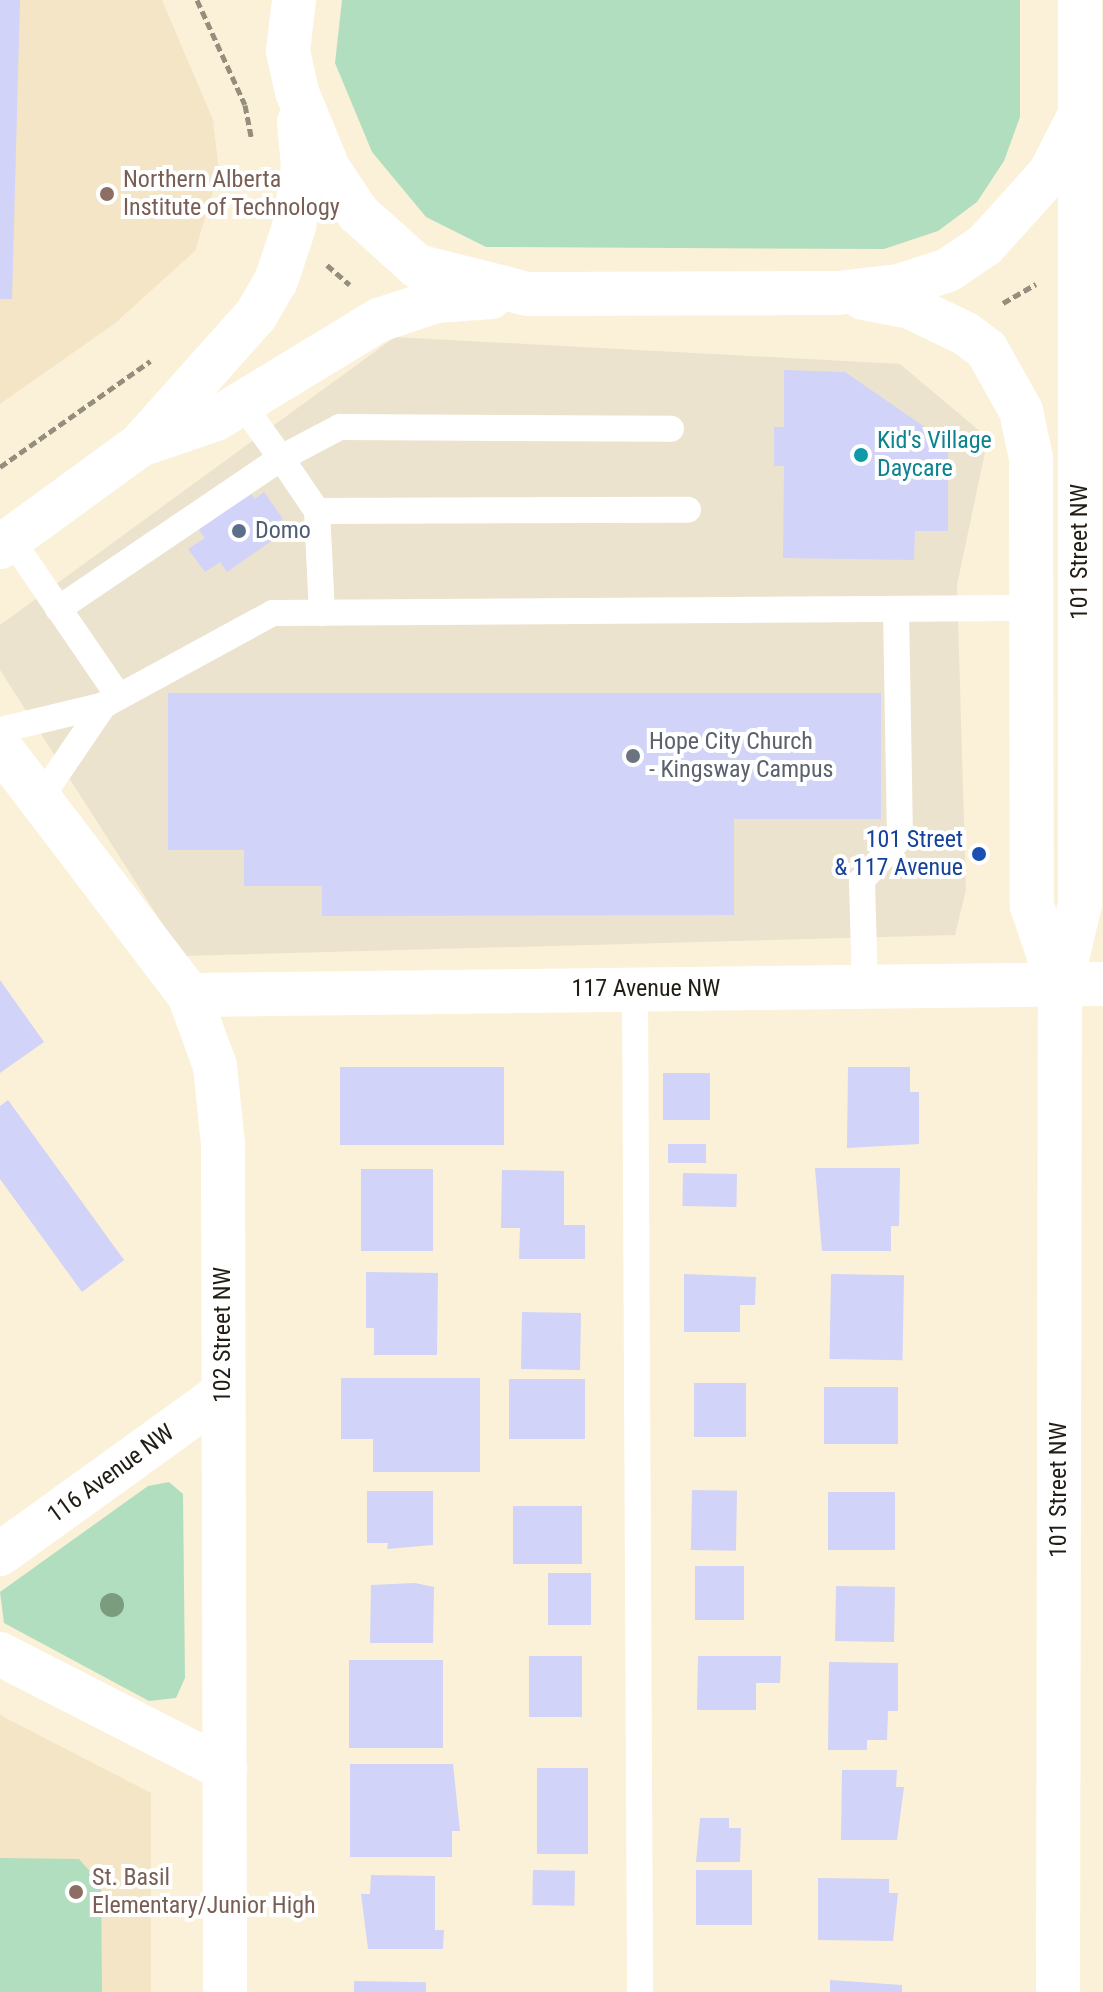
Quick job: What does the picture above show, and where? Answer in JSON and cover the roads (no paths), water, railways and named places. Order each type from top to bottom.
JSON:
[{"type":"street","points":[[261,0],[292,71],[328,168],[386,244],[417,266],[528,294]]},
{"type":"street","points":[[5,543],[140,445],[230,347],[276,281],[292,238],[303,167],[292,71],[294,0]]},
{"type":"street","name":"101 Street NW","points":[[1058,1992],[1060,989],[1080,904],[1081,113],[1078,2]]},
{"type":"street","points":[[140,445],[242,404],[379,320],[436,301],[528,294],[837,293],[911,282],[948,270],[985,245],[1050,173],[1081,113]]},
{"type":"street","name":"101 Street NW","points":[[837,293],[949,322],[987,350],[1021,411],[1031,458],[1032,906],[1060,989]]},
{"type":"street","name":"102 Street NW","points":[[0,747],[189,995],[206,1031],[222,1104],[225,1992]]},
{"type":"street","name":"117 Avenue NW","points":[[189,995],[635,988],[1060,989],[1103,984]]},
{"type":"street","name":"116 Avenue NW","points":[[0,1554],[223,1393]]},
{"type":"street","points":[[0,1654],[225,1769]]},
{"type":"lane","points":[[242,404],[317,511],[322,613]]},
{"type":"lane","points":[[58,609],[281,458],[340,427],[671,429]]},
{"type":"lane","points":[[317,511],[688,510]]},
{"type":"lane","points":[[5,543],[58,609],[112,701]]},
{"type":"lane","points":[[0,730],[112,701],[273,613],[1032,608]]},
{"type":"lane","points":[[865,989],[862,880],[900,838],[896,609]]},
{"type":"lane","points":[[40,799],[112,701]]},
{"type":"lane","points":[[635,988],[640,1992]]},
{"type":"place","name":"Northern Alberta Institute of Technology","points":[[107,194]]},
{"type":"place","name":"Kid's Village Daycare","points":[[861,455]]},
{"type":"place","name":"Domo","points":[[239,531]]},
{"type":"place","name":"Hope City Church - Kingsway Campus","points":[[633,756]]},
{"type":"place","name":"101 Street & 117 Avenue","points":[[979,854]]},
{"type":"place","name":"St. Basil Elementary/Junior High","points":[[76,1892]]}]
